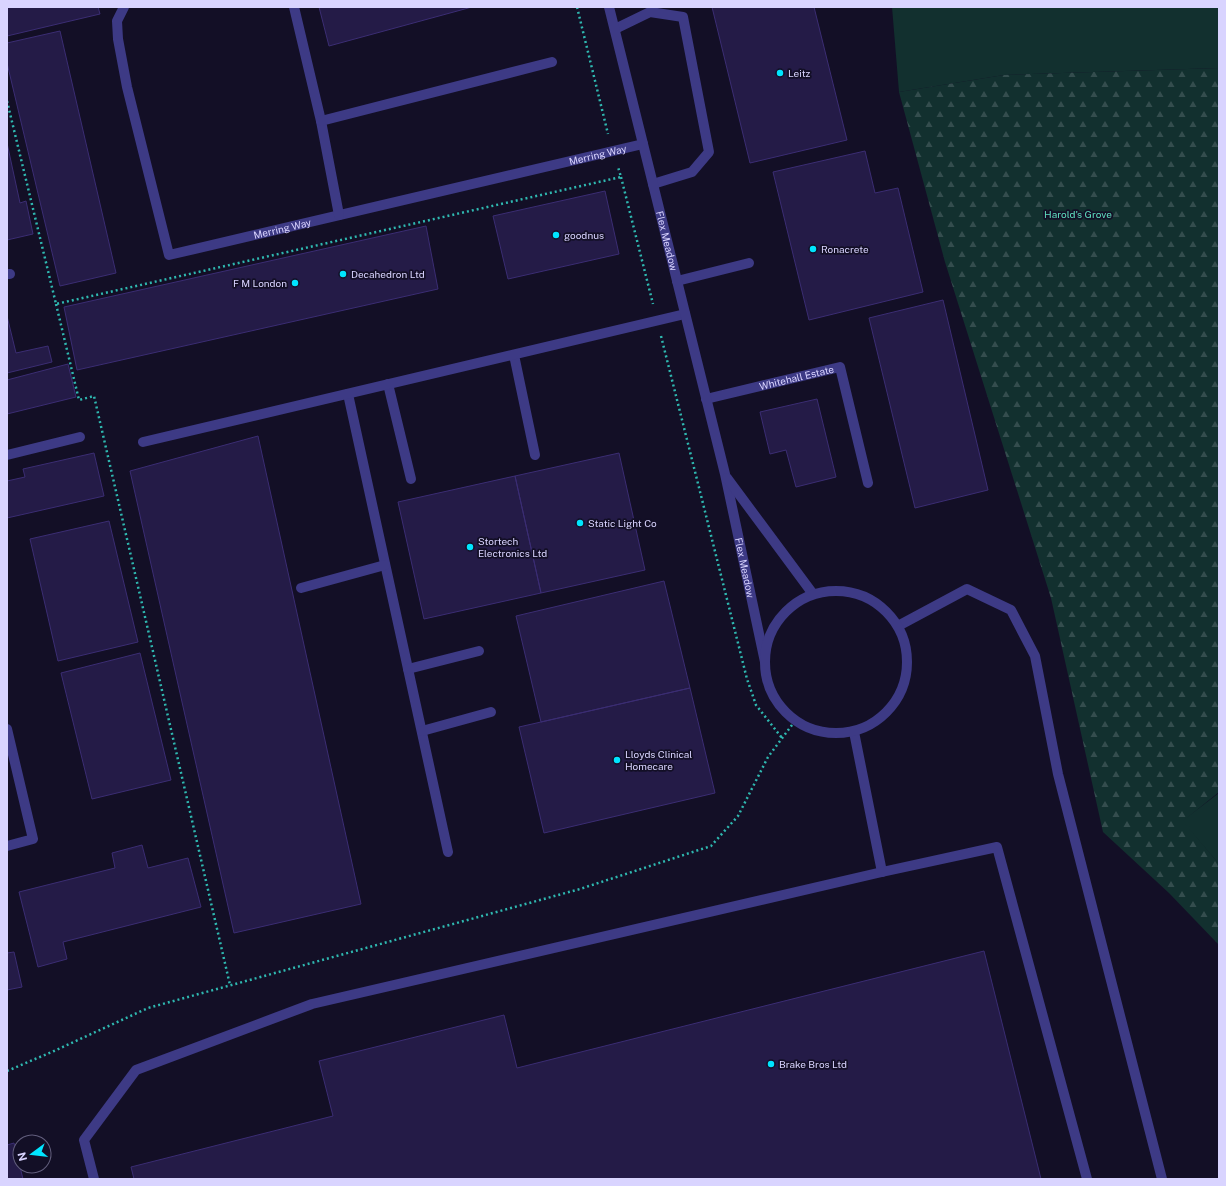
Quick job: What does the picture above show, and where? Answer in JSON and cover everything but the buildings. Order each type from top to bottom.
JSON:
[{"type":"street","name":"Merring Way","points":[[124,7],[117,21],[118,40],[127,87],[169,255],[643,144]]},
{"type":"street","points":[[294,7],[321,121],[339,215]]},
{"type":"street","name":"Flex Meadow","points":[[609,7],[724,474],[765,662],[768,685],[779,705],[795,721],[813,730],[834,734],[854,732],[874,723],[891,709],[902,690],[908,668],[906,646],[898,626],[882,607],[861,595],[837,591],[813,594],[793,605],[778,620],[768,640],[765,662]]},
{"type":"street","points":[[615,29],[650,12],[682,17],[709,152],[692,172],[653,184]]},
{"type":"street","points":[[321,121],[552,62]]},
{"type":"street","points":[[677,281],[749,263]]},
{"type":"street","points":[[143,442],[685,314]]},
{"type":"street","points":[[514,354],[535,455]]},
{"type":"street","name":"Whitehall Estate","points":[[706,400],[840,367],[868,483]]},
{"type":"street","points":[[388,384],[411,479]]},
{"type":"street","points":[[348,394],[448,852]]},
{"type":"street","points":[[7,455],[80,437]]},
{"type":"street","name":"Flex Meadow","points":[[724,474],[813,594]]},
{"type":"street","points":[[301,588],[385,565]]},
{"type":"street","points":[[898,626],[967,589],[1011,610],[1035,656],[1058,774],[1162,1179]]},
{"type":"street","points":[[408,669],[479,651]]},
{"type":"street","points":[[422,731],[491,712]]},
{"type":"street","points":[[7,729],[33,839],[7,846]]},
{"type":"street","points":[[854,732],[882,872]]},
{"type":"street","points":[[94,1179],[84,1140],[136,1070],[312,1004],[882,872],[997,847],[1087,1179]]},
{"type":"path","points":[[621,177],[747,679],[756,706],[782,738]]},
{"type":"path","points":[[56,304],[79,400],[94,396],[230,986]]},
{"type":"path","points":[[7,1071],[148,1008],[580,889],[711,846],[738,816],[768,757],[795,721]]},
{"type":"green space","points":[[892,7],[1219,7],[1219,68],[1004,75],[899,92]]},
{"type":"green space","name":"Harold's Grove","points":[[1219,68],[1219,792],[1183,821],[1219,864],[1219,945],[1169,893],[1103,832],[1051,598],[945,262],[899,92],[1004,75]]},
{"type":"green space","points":[[1219,793],[1219,864],[1182,821]]},
{"type":"place","name":"Leitz","points":[[780,73]]},
{"type":"place","name":"goodnus","points":[[556,235]]},
{"type":"place","name":"Ronacrete","points":[[813,249]]},
{"type":"place","name":"Decahedron Ltd","points":[[343,274]]},
{"type":"place","name":"F M London","points":[[295,283]]},
{"type":"place","name":"Static Light Co","points":[[580,523]]},
{"type":"place","name":"Stortech Electronics Ltd","points":[[470,547]]},
{"type":"place","name":"Lloyds Clinical Homecare","points":[[617,760]]},
{"type":"place","name":"Brake Bros Ltd","points":[[771,1064]]}]
